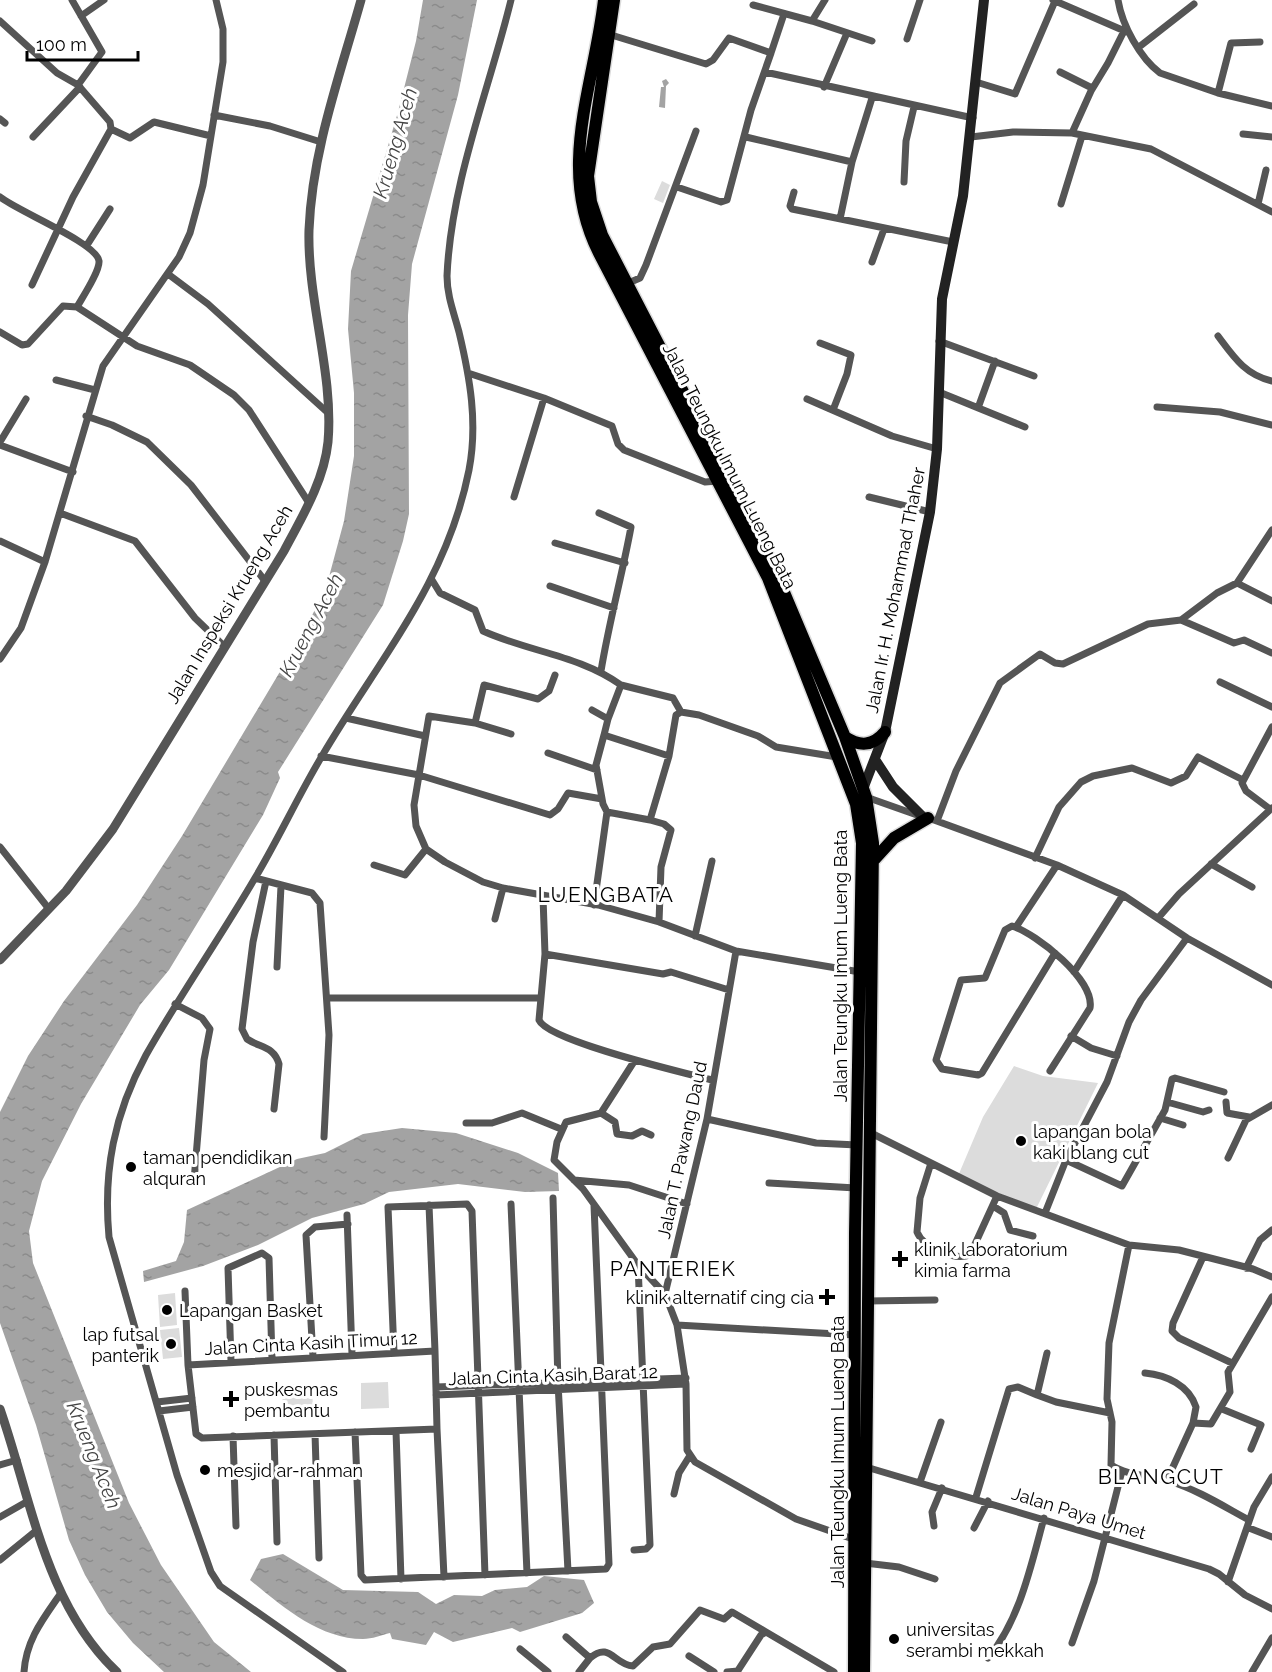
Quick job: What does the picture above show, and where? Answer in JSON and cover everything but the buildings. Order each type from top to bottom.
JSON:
[{"type":"highway","name":"Jalan Teungku Imum Lueng Bata","points":[[604,0],[580,142],[578,177],[587,228],[623,285],[773,566],[783,603],[837,757],[856,804],[862,843],[860,972],[864,1008],[869,1132],[866,1467],[865,1563],[854,1672]]},
{"type":"highway","name":"Jalan Teungku Imum Lueng Bata","points":[[614,0],[588,185],[602,235],[623,285],[718,481],[783,603],[845,737],[864,793],[873,843],[856,1188],[853,1539],[861,1613],[864,1672]]},
{"type":"highway","points":[[845,737],[861,745],[872,742],[885,732]]},
{"type":"highway","points":[[872,862],[894,838],[929,819]]},
{"type":"main road","name":"Jalan Ir. H. Mohammad Thaher","points":[[864,793],[885,732],[930,512],[937,449],[942,299],[971,137],[984,0]]},
{"type":"main road","points":[[876,761],[893,787],[929,819]]},
{"type":"street","points":[[33,137],[79,86],[102,51],[72,0]]},
{"type":"street","points":[[81,16],[104,0]]},
{"type":"street","points":[[0,659],[3,651],[21,628],[45,562],[73,472],[86,416],[103,366],[168,274],[190,233],[203,185],[224,47],[224,29],[216,0]]},
{"type":"street","name":"Jalan Inspeksi Krueng Aceh","points":[[0,960],[80,874],[113,829],[265,581],[309,503],[328,442],[327,412],[309,261],[312,194],[321,142],[361,0]]},
{"type":"street","points":[[343,1672],[215,1580],[177,1474],[110,1238],[106,1200],[112,1144],[137,1071],[175,1004],[255,879],[321,756],[411,618],[432,580],[469,469],[473,424],[468,372],[449,298],[447,278],[451,239],[474,129],[512,0]]},
{"type":"street","points":[[812,21],[825,0]]},
{"type":"street","points":[[907,39],[920,0]]},
{"type":"street","points":[[976,82],[1015,94],[1054,0],[1126,32],[1160,73],[1218,93],[1272,106]]},
{"type":"street","points":[[1072,133],[1092,88],[1126,32],[1118,0]]},
{"type":"street","points":[[1139,47],[1194,4]]},
{"type":"street","points":[[753,5],[872,41]]},
{"type":"street","points":[[677,187],[725,202],[732,190],[751,110],[784,14]]},
{"type":"street","points":[[0,21],[57,73],[79,86],[110,122],[111,129],[57,230],[32,285]]},
{"type":"street","points":[[824,87],[847,33]]},
{"type":"street","points":[[608,34],[706,64],[713,60],[729,38],[771,53]]},
{"type":"street","points":[[1218,93],[1231,43],[1260,42]]},
{"type":"street","points":[[765,72],[872,98],[973,118]]},
{"type":"street","points":[[1060,72],[1092,88]]},
{"type":"street","points":[[840,219],[852,162],[872,98]]},
{"type":"street","points":[[904,182],[906,141],[914,107]]},
{"type":"street","points":[[214,115],[270,126],[321,142]]},
{"type":"street","points":[[111,129],[130,138],[154,122],[211,136]]},
{"type":"street","points":[[623,285],[640,278],[643,272],[677,187],[696,131]]},
{"type":"street","points":[[971,137],[1013,132],[1072,133],[1151,149],[1272,212]]},
{"type":"street","points":[[1243,134],[1272,137]]},
{"type":"street","points":[[1061,204],[1082,136]]},
{"type":"street","points":[[746,137],[852,162]]},
{"type":"street","points":[[1258,204],[1266,170]]},
{"type":"street","points":[[794,192],[790,206],[792,209],[953,242]]},
{"type":"street","points":[[0,197],[22,212],[87,245],[96,255],[99,265],[77,307]]},
{"type":"street","points":[[87,245],[110,209]]},
{"type":"street","points":[[872,262],[884,229]]},
{"type":"street","points":[[168,274],[216,310],[327,412]]},
{"type":"street","points":[[0,332],[22,345],[27,344],[63,306],[77,307],[122,337],[150,352],[190,365],[234,394],[249,410],[309,503]]},
{"type":"street","points":[[1218,336],[1242,366],[1254,376],[1272,381]]},
{"type":"street","points":[[939,341],[1034,376]]},
{"type":"street","points":[[820,343],[851,355],[847,374],[833,410]]},
{"type":"street","points":[[978,408],[995,361]]},
{"type":"street","points":[[468,372],[544,398],[612,426],[618,444],[624,450],[705,482],[718,481]]},
{"type":"street","points":[[56,380],[95,390]]},
{"type":"street","points":[[939,392],[1025,427]]},
{"type":"street","points":[[514,497],[544,398]]},
{"type":"street","points":[[26,399],[0,444],[73,472]]},
{"type":"street","points":[[807,399],[892,436],[937,449]]},
{"type":"street","points":[[1157,407],[1220,412],[1272,424]]},
{"type":"street","points":[[86,416],[112,425],[147,442],[191,485],[265,581]]},
{"type":"street","points":[[869,497],[930,512]]},
{"type":"street","points":[[60,513],[135,541],[195,618],[224,646]]},
{"type":"street","points":[[599,513],[631,528],[601,671]]},
{"type":"street","points":[[929,819],[956,771],[1000,682],[1040,654],[1055,663],[1063,664],[1148,624],[1181,620],[1217,593],[1237,583],[1272,530]]},
{"type":"street","points":[[0,541],[45,562]]},
{"type":"street","points":[[555,543],[625,563]]},
{"type":"street","points":[[432,580],[440,593],[475,610],[483,631],[601,671],[621,685],[673,698],[681,712]]},
{"type":"street","points":[[1237,583],[1272,601]]},
{"type":"street","points":[[550,586],[614,608]]},
{"type":"street","points":[[1181,620],[1234,643],[1244,640],[1272,653]]},
{"type":"street","points":[[475,723],[484,685],[538,699],[549,691],[555,675]]},
{"type":"street","points":[[1221,682],[1272,707]]},
{"type":"street","points":[[594,905],[608,812],[602,799],[596,758],[621,685]]},
{"type":"street","points":[[592,710],[608,719]]},
{"type":"street","points":[[651,820],[669,756],[676,715],[681,712],[699,715],[758,736],[776,747],[837,757]]},
{"type":"street","points":[[511,734],[475,723],[430,715],[414,805],[416,826],[426,849],[465,874],[503,888],[594,905],[658,922],[736,951],[860,972]]},
{"type":"street","points":[[346,718],[425,736]]},
{"type":"street","points":[[1159,917],[1172,901],[1271,808],[1246,791],[1243,780],[1272,727]]},
{"type":"street","points":[[604,735],[669,756]]},
{"type":"street","points":[[548,753],[597,770]]},
{"type":"street","points":[[321,756],[419,775],[550,815],[558,809],[568,793],[602,799]]},
{"type":"street","points":[[1035,858],[1063,801],[1081,782],[1093,776],[1132,768],[1171,783],[1186,776],[1198,758],[1243,780]]},
{"type":"street","points":[[864,793],[1057,865],[1123,895],[1159,917],[1187,938],[1272,985]]},
{"type":"street","points":[[608,812],[651,820],[664,824],[671,830],[661,867],[658,922]]},
{"type":"street","points":[[0,847],[49,909]]},
{"type":"street","points":[[374,865],[405,875],[426,849]]},
{"type":"street","points":[[695,936],[712,861]]},
{"type":"street","points":[[1211,864],[1252,887]]},
{"type":"street","points":[[1016,927],[1057,865]]},
{"type":"street","points":[[255,879],[312,893],[319,898],[329,1035],[324,1137]]},
{"type":"street","points":[[266,881],[253,942],[242,1029],[247,1039],[271,1049],[277,1057],[279,1064],[274,1109]]},
{"type":"street","points":[[277,967],[281,885]]},
{"type":"street","points":[[495,919],[503,888]]},
{"type":"street","points":[[1074,972],[1123,895]]},
{"type":"street","points":[[543,897],[544,954],[539,1020],[546,1029],[634,1060],[712,1080]]},
{"type":"street","points":[[1050,1071],[1090,1008],[1091,999],[1088,989],[1055,953],[1016,927],[1008,927],[1005,930],[985,978],[961,980],[936,1060],[942,1069],[978,1075],[982,1073],[1055,953]]},
{"type":"street","points":[[1045,1213],[1066,1161],[1107,1082],[1129,1022],[1141,1000],[1187,938]]},
{"type":"street","name":"Jalan T. Pawang Daud","points":[[665,1294],[707,1119],[736,951]]},
{"type":"street","points":[[544,954],[663,974],[671,972],[729,990]]},
{"type":"street","points":[[328,998],[541,998]]},
{"type":"street","points":[[175,1004],[202,1018],[210,1029],[202,1071],[194,1181]]},
{"type":"street","points":[[1071,1036],[1091,1048],[1117,1056]]},
{"type":"street","points":[[601,1113],[634,1060]]},
{"type":"street","points":[[1066,1161],[1122,1186],[1160,1118],[1175,1078],[1224,1092]]},
{"type":"street","points":[[1167,1102],[1203,1112],[1209,1110]]},
{"type":"street","points":[[1226,1102],[1227,1113],[1249,1117]]},
{"type":"street","points":[[1228,1158],[1249,1117],[1272,1105]]},
{"type":"street","points":[[466,1123],[492,1123],[522,1113],[561,1129]]},
{"type":"street","points":[[651,1135],[642,1131],[632,1136],[617,1134],[615,1122],[601,1113],[569,1120],[561,1129],[554,1160],[574,1180],[638,1265],[665,1294],[677,1325],[686,1381],[689,1457],[796,1519],[853,1539]]},
{"type":"street","points":[[1160,1118],[1183,1125]]},
{"type":"street","points":[[707,1119],[816,1143],[857,1145]]},
{"type":"street","points":[[869,1132],[997,1196],[1129,1245],[1168,1248],[1272,1277]]},
{"type":"street","points":[[931,1163],[918,1208],[917,1232],[926,1244],[955,1255],[970,1255],[997,1196]]},
{"type":"street","points":[[574,1180],[628,1185],[687,1204]]},
{"type":"street","points":[[769,1183],[856,1188]]},
{"type":"street","points":[[553,1198],[558,1386],[568,1571]]},
{"type":"street","points":[[394,1353],[386,1211],[392,1206],[464,1204],[472,1210],[485,1575]]},
{"type":"street","points":[[511,1204],[527,1573]]},
{"type":"street","points":[[429,1205],[435,1351]]},
{"type":"street","points":[[355,1432],[361,1575],[368,1581],[604,1570],[609,1564],[594,1205]]},
{"type":"street","points":[[993,1206],[1004,1213],[1010,1230],[1033,1236]]},
{"type":"street","points":[[347,1215],[352,1354]]},
{"type":"street","points":[[313,1357],[306,1240],[308,1231],[315,1227],[348,1224]]},
{"type":"street","points":[[1246,1268],[1260,1240],[1272,1230]]},
{"type":"street","points":[[1129,1245],[1109,1343],[1107,1399],[1113,1422],[1110,1462],[1122,1471],[1167,1480],[1196,1490],[1272,1537]]},
{"type":"street","points":[[231,1361],[226,1273],[232,1264],[262,1253],[268,1258],[272,1359]]},
{"type":"street","points":[[1203,1257],[1173,1323],[1172,1331],[1179,1338],[1232,1363]]},
{"type":"street","points":[[634,1550],[646,1549],[650,1545],[638,1265]]},
{"type":"street","points":[[185,1291],[188,1365]]},
{"type":"street","points":[[1193,1423],[1212,1425],[1231,1387],[1228,1372],[1232,1363],[1272,1297]]},
{"type":"street","points":[[867,1301],[936,1300]]},
{"type":"street","points":[[677,1325],[855,1335]]},
{"type":"street","name":"Jalan Cinta Kasih Timur 12","points":[[192,1402],[188,1365],[352,1354],[435,1351],[436,1391]]},
{"type":"street","points":[[1037,1395],[1047,1353]]},
{"type":"street","points":[[1145,1373],[1178,1383],[1186,1390],[1196,1407],[1193,1423],[1167,1480]]},
{"type":"street","name":"Jalan Cinta Kasih Barat 12","points":[[444,1576],[436,1391],[686,1381]]},
{"type":"street","points":[[976,1497],[1009,1389],[1018,1386],[1037,1395],[1110,1413]]},
{"type":"street","points":[[157,1402],[192,1402]]},
{"type":"street","points":[[159,1411],[192,1402]]},
{"type":"street","points":[[192,1402],[196,1434],[199,1437],[437,1429]]},
{"type":"street","points":[[0,1409],[37,1530],[61,1593],[87,1637],[117,1672]]},
{"type":"street","points":[[1222,1409],[1261,1425],[1251,1449]]},
{"type":"street","points":[[920,1482],[941,1422]]},
{"type":"street","points":[[396,1431],[401,1579]]},
{"type":"street","points":[[315,1434],[319,1558]]},
{"type":"street","points":[[274,1435],[277,1542]]},
{"type":"street","points":[[233,1436],[236,1526]]},
{"type":"street","points":[[674,1494],[679,1473],[689,1457]]},
{"type":"street","points":[[0,1465],[17,1460]]},
{"type":"street","name":"Jalan Paya Umet","points":[[866,1467],[976,1497],[1209,1569],[1272,1610]]},
{"type":"street","points":[[1071,1643],[1094,1581],[1122,1471]]},
{"type":"street","points":[[1228,1582],[1249,1524],[1272,1477]]},
{"type":"street","points":[[934,1526],[932,1512],[942,1488]]},
{"type":"street","points":[[0,1517],[28,1501]]},
{"type":"street","points":[[974,1528],[988,1501]]},
{"type":"street","points":[[988,1658],[1002,1639],[1012,1619],[1044,1518]]},
{"type":"street","points":[[0,1560],[37,1530]]},
{"type":"street","points":[[865,1563],[899,1567],[935,1579]]},
{"type":"street","points":[[24,1672],[26,1655],[35,1630],[61,1593]]},
{"type":"street","points":[[579,1672],[598,1651],[604,1651],[633,1666],[653,1647],[669,1645],[700,1610],[724,1619],[732,1612],[834,1672]]},
{"type":"street","points":[[727,1672],[738,1671],[761,1635],[766,1632]]},
{"type":"street","points":[[566,1637],[590,1658]]},
{"type":"street","points":[[1252,1672],[1272,1638]]},
{"type":"street","points":[[520,1649],[548,1672]]},
{"type":"street","points":[[689,1656],[714,1672]]},
{"type":"shaded area","points":[[662,181],[670,185],[663,203],[654,199]]},
{"type":"shaded area","name":"lapangan bola kaki blang cut","points":[[1014,1066],[1043,1076],[1098,1083],[1036,1209],[958,1176],[983,1117]]},
{"type":"shaded area","name":"Lapangan Basket","points":[[175,1293],[177,1325],[160,1327],[158,1295]]},
{"type":"shaded area","name":"lap futsal panterik","points":[[179,1328],[182,1357],[163,1359],[160,1330]]},
{"type":"shaded area","points":[[388,1382],[389,1408],[361,1409],[361,1383]]},
{"type":"shaded area","points":[[312,1384],[313,1411],[283,1412],[282,1385]]},
{"type":"water","name":"Krueng Aceh","points":[[423,0],[477,0],[458,95],[412,264],[408,315],[409,514],[383,605],[278,772],[280,778],[263,815],[169,970],[140,1005],[81,1104],[42,1181],[29,1231],[33,1263],[129,1503],[161,1565],[214,1642],[251,1672],[164,1672],[133,1643],[107,1612],[85,1575],[69,1540],[36,1425],[0,1323],[0,1112],[28,1056],[64,1001],[137,905],[182,836],[303,633],[326,588],[344,521],[354,456],[354,393],[348,329],[351,271],[398,112],[416,41]]},
{"type":"water","points":[[666,79],[669,83],[666,86],[665,108],[659,107],[661,87],[664,87],[662,81]]},
{"type":"water","points":[[402,1128],[456,1133],[518,1153],[558,1173],[559,1191],[525,1192],[458,1184],[389,1192],[364,1204],[312,1218],[258,1245],[203,1266],[144,1282],[143,1271],[176,1261],[184,1242],[187,1210],[297,1159],[325,1153],[363,1134]]},
{"type":"water","points":[[283,1554],[343,1590],[418,1592],[436,1604],[454,1595],[482,1596],[495,1590],[527,1587],[544,1576],[584,1580],[594,1603],[582,1613],[520,1632],[512,1628],[453,1642],[434,1632],[426,1645],[392,1639],[390,1633],[366,1639],[347,1638],[316,1627],[302,1619],[250,1580],[261,1559]]},
{"type":"place","name":"lapangan bola kaki blang cut","points":[[1021,1141]]},
{"type":"place","name":"taman pendidikan alquran","points":[[131,1167]]},
{"type":"place","name":"klinik laboratorium kimia farma","points":[[900,1259]]},
{"type":"place","name":"klinik alternatif cing cia","points":[[827,1297]]},
{"type":"place","name":"Lapangan Basket","points":[[167,1310]]},
{"type":"place","name":"lap futsal panterik","points":[[171,1344]]},
{"type":"place","name":"puskesmas pembantu","points":[[231,1399]]},
{"type":"place","name":"mesjid ar-rahman","points":[[205,1470]]},
{"type":"place","name":"universitas serambi mekkah","points":[[894,1639]]},
{"type":"district","name":"LUENGBATA","points":[[606,894]]},
{"type":"district","name":"PANTERIEK","points":[[673,1268]]},
{"type":"district","name":"BLANGCUT","points":[[1161,1476]]}]
